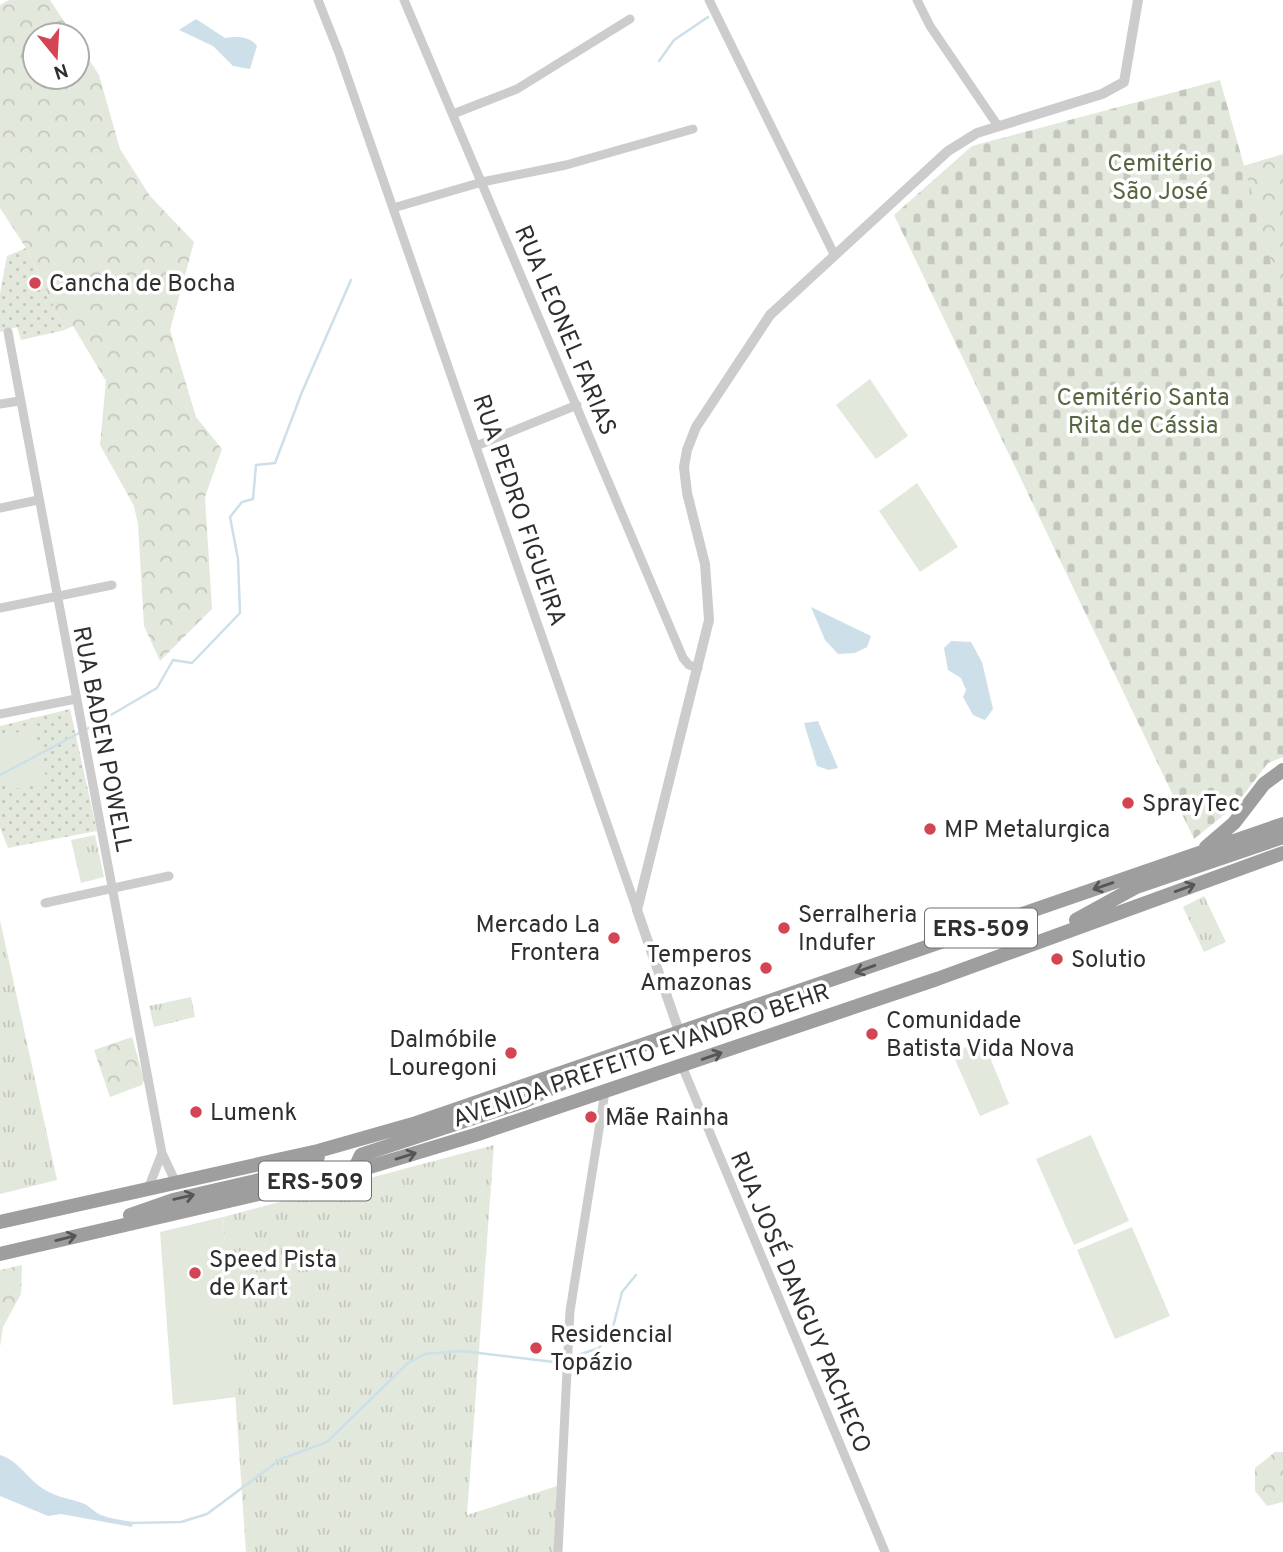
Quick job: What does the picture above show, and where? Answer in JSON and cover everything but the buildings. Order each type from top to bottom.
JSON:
[{"type":"highway","points":[[1198,854],[1234,823],[1273,775],[1283,770]]},
{"type":"highway","name":"AVENIDA PREFEITO EVANDRO BEHR","points":[[0,1222],[318,1151],[413,1124],[602,1062],[1283,824]]},
{"type":"highway","points":[[1045,938],[1136,887],[1283,837]]},
{"type":"highway","name":"AVENIDA PREFEITO EVANDRO BEHR","points":[[0,1254],[353,1172],[682,1066],[950,974],[1283,853]]},
{"type":"highway","points":[[353,1172],[362,1155],[525,1101],[602,1062]]},
{"type":"highway","points":[[97,1230],[173,1200],[303,1170],[314,1165],[318,1151]]},
{"type":"street","name":"RUA PEDRO FIGUEIRA","points":[[318,0],[680,1034]]},
{"type":"street","name":"RUA LEONEL FARIAS","points":[[404,0],[682,658],[689,666],[698,668]]},
{"type":"street","points":[[709,0],[834,254]]},
{"type":"street","points":[[917,0],[930,26],[998,126]]},
{"type":"street","points":[[637,910],[709,620],[708,590],[684,467],[696,427],[758,330],[788,295],[948,150],[977,134],[1102,94],[1124,82],[1138,0]]},
{"type":"street","points":[[453,114],[517,89],[630,19]]},
{"type":"street","points":[[393,208],[482,182],[566,165],[693,129]]},
{"type":"street","name":"RUA BADEN POWELL","points":[[8,332],[162,1153],[176,1182]]},
{"type":"street","points":[[0,404],[19,401]]},
{"type":"street","points":[[476,446],[577,405]]},
{"type":"street","points":[[0,508],[38,500]]},
{"type":"street","points":[[0,608],[112,585]]},
{"type":"street","points":[[0,714],[76,699]]},
{"type":"street","points":[[45,902],[169,876]]},
{"type":"street","name":"RUA JOSÉ DANGUY PACHECO","points":[[682,1066],[885,1552]]},
{"type":"street","points":[[558,1552],[570,1311],[605,1092]]},
{"type":"street","points":[[148,1189],[162,1153]]},
{"type":"green space","points":[[9,0],[50,0],[64,21],[21,21],[21,91],[91,91],[91,63],[99,75],[120,149],[150,196],[194,242],[170,330],[196,417],[222,449],[205,497],[212,609],[160,661],[144,626],[138,524],[134,506],[100,445],[106,381],[73,326],[65,330],[26,248],[0,208],[0,5]]},
{"type":"green space","name":"Cemitério Santa Rita de Cássia","points":[[1220,80],[1283,305],[1283,757],[1268,763],[1235,806],[1194,839],[894,215],[972,146]]},
{"type":"green space","points":[[1283,154],[1283,305],[1243,166]]},
{"type":"green space","points":[[26,248],[65,330],[21,340],[17,327],[0,332],[0,293],[7,256]]},
{"type":"green space","points":[[870,379],[908,436],[876,459],[836,405]]},
{"type":"green space","points":[[917,483],[958,547],[920,572],[879,511]]},
{"type":"green space","points":[[70,709],[97,831],[8,848],[0,828],[0,726]]},
{"type":"green space","points":[[33,728],[47,780],[8,791],[0,763],[0,737]]},
{"type":"green space","points":[[95,835],[104,877],[81,883],[71,840]]},
{"type":"green space","points":[[1204,896],[1226,942],[1204,952],[1183,907]]},
{"type":"green space","points":[[0,920],[57,1180],[0,1194]]},
{"type":"green space","points":[[191,997],[195,1017],[154,1027],[149,1006]]},
{"type":"green space","points":[[132,1037],[144,1079],[142,1085],[110,1097],[94,1050]]},
{"type":"green space","points":[[983,1040],[1009,1104],[980,1116],[952,1053]]},
{"type":"green space","points":[[1091,1135],[1129,1221],[1074,1245],[1036,1159]]},
{"type":"green space","points":[[494,1145],[467,1515],[557,1486],[554,1552],[246,1552],[223,1217]]},
{"type":"green space","name":"Speed Pista de Kart","points":[[223,1217],[237,1397],[173,1405],[160,1232]]},
{"type":"green space","points":[[1132,1227],[1170,1316],[1115,1339],[1077,1250]]},
{"type":"green space","points":[[22,1265],[21,1294],[3,1327],[0,1347],[0,1270]]},
{"type":"green space","points":[[1275,1452],[1283,1452],[1283,1502],[1267,1506],[1255,1491],[1255,1468]]},
{"type":"water","points":[[196,19],[225,38],[251,40],[257,46],[250,69],[233,66],[213,46],[179,30]]},
{"type":"water","points":[[811,607],[871,636],[867,647],[855,653],[838,654],[825,640]]},
{"type":"water","points":[[951,641],[971,642],[982,662],[993,709],[985,720],[973,715],[963,697],[966,690],[961,678],[948,670],[944,648]]},
{"type":"water","points":[[818,721],[838,768],[829,770],[817,766],[804,723]]},
{"type":"water","points":[[0,1455],[13,1462],[47,1491],[85,1504],[101,1515],[133,1522],[132,1527],[61,1514],[48,1516],[0,1496]]},
{"type":"waterway","points":[[659,61],[674,40],[708,17]]},
{"type":"waterway","points":[[87,729],[157,688],[173,660],[192,663],[240,613],[238,559],[230,517],[242,502],[253,499],[256,465],[275,463],[302,392],[351,280]]},
{"type":"waterway","points":[[0,775],[81,732]]},
{"type":"waterway","points":[[572,1357],[599,1348],[613,1327],[622,1292],[636,1275]]},
{"type":"waterway","points":[[130,1523],[181,1522],[207,1514],[281,1459],[327,1442],[408,1363],[425,1354],[462,1351],[554,1362],[565,1359]]},
{"type":"place","name":"Cancha de Bocha","points":[[35,283]]},
{"type":"place","name":"SprayTec","points":[[1128,803]]},
{"type":"place","name":"MP Metalurgica","points":[[930,829]]},
{"type":"place","name":"Serralheria Indufer","points":[[784,928]]},
{"type":"place","name":"Mercado La Frontera","points":[[614,938]]},
{"type":"place","name":"Solutio","points":[[1057,959]]},
{"type":"place","name":"Temperos Amazonas","points":[[766,968]]},
{"type":"place","name":"Comunidade Batista Vida Nova","points":[[872,1034]]},
{"type":"place","name":"Dalmóbile Louregoni","points":[[511,1053]]},
{"type":"place","name":"Lumenk","points":[[196,1112]]},
{"type":"place","name":"Mãe Rainha","points":[[591,1117]]},
{"type":"place","name":"Speed Pista de Kart","points":[[195,1273]]},
{"type":"place","name":"Residencial Topázio","points":[[536,1348]]},
{"type":"park label","name":"Cemitério São José","points":[[1160,177]]}]
